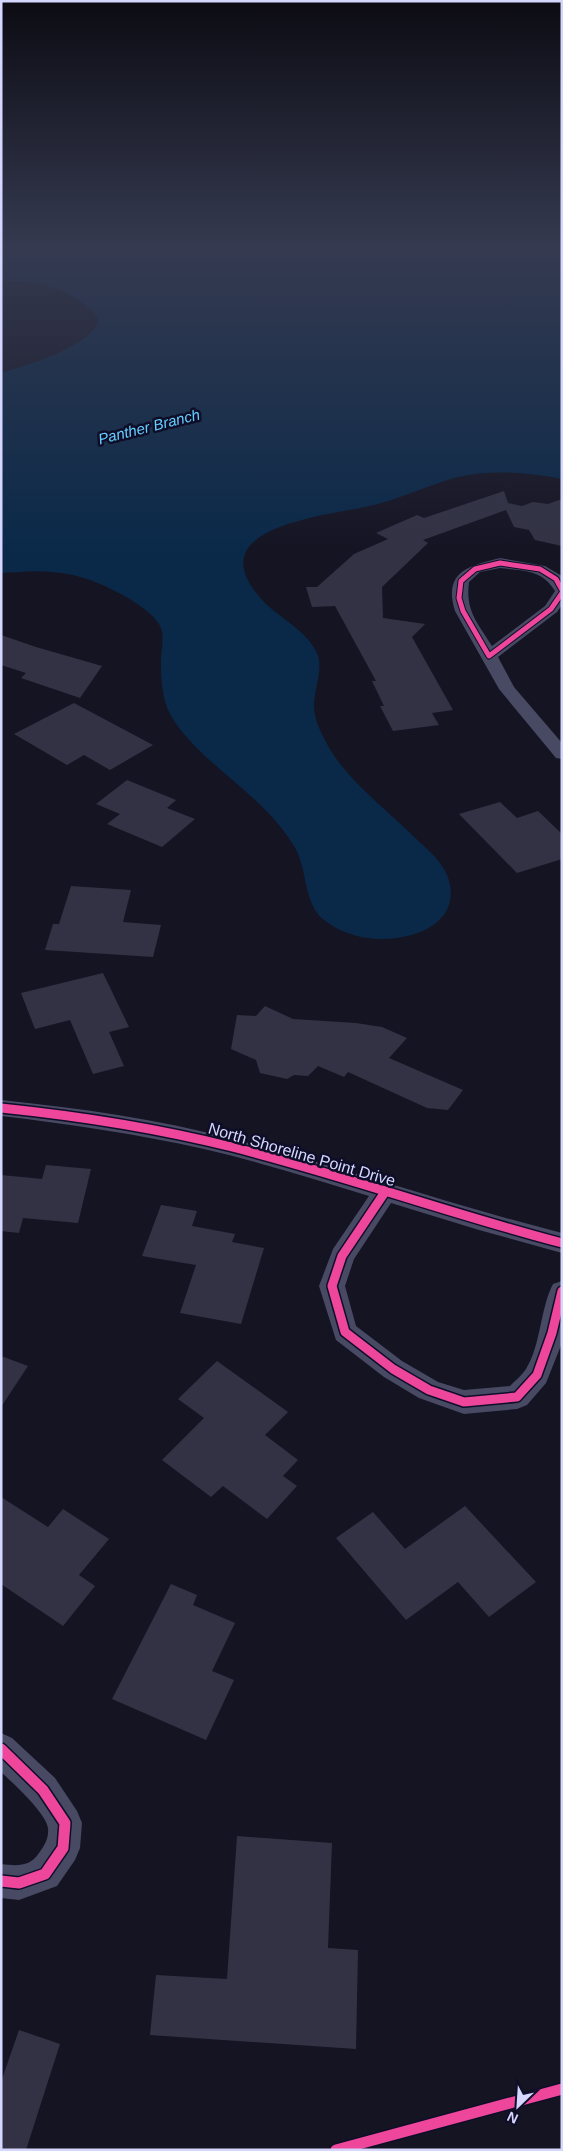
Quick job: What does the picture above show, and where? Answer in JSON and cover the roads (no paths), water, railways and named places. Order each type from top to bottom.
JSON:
[{"type":"street","points":[[489,656],[550,609],[562,592],[556,579],[540,569],[500,564],[475,569],[461,581],[460,598],[463,611],[508,690],[562,754]]},
{"type":"street","name":"North Shoreline Point Drive","points":[[1,1108],[105,1121],[173,1133],[286,1162],[501,1228],[562,1243]]},
{"type":"street","points":[[385,1192],[342,1256],[332,1286],[345,1332],[393,1369],[430,1390],[464,1402],[517,1397],[537,1374],[552,1333],[562,1291]]},
{"type":"street","points":[[1,1749],[43,1790],[66,1823],[63,1848],[45,1874],[19,1883],[1,1881]]},
{"type":"water","name":"Panther Branch","points":[[70,347],[562,347],[562,479],[508,473],[480,473],[454,478],[387,501],[294,522],[271,531],[253,542],[244,558],[247,577],[264,602],[299,630],[316,651],[319,672],[314,708],[320,730],[334,755],[363,790],[435,857],[447,875],[451,897],[448,907],[437,922],[428,928],[407,936],[374,939],[343,931],[324,920],[318,914],[310,898],[298,854],[283,830],[255,800],[191,742],[168,710],[161,678],[162,631],[150,614],[114,590],[77,576],[39,571],[1,573],[1,373]]}]
